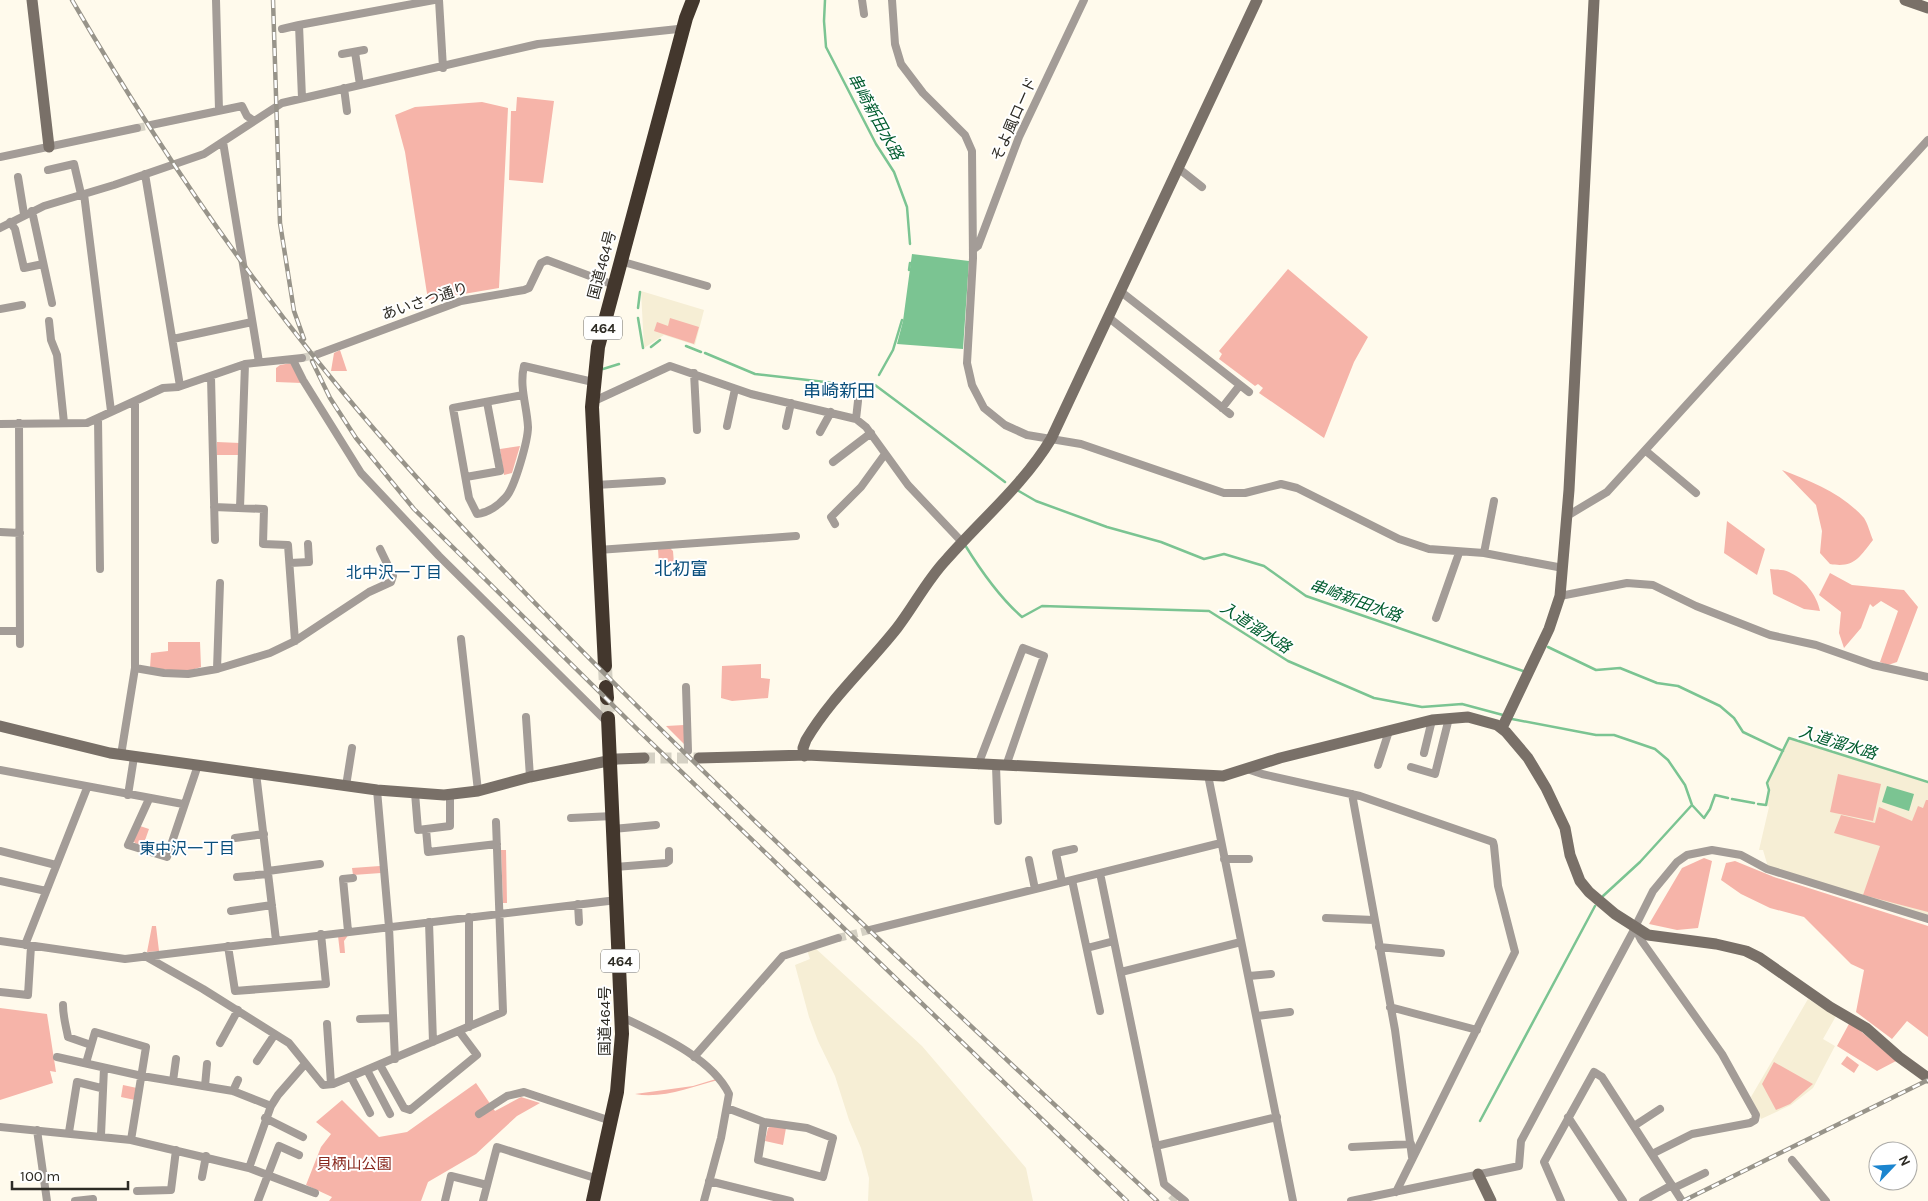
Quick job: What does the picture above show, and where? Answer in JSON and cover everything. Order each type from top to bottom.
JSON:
[{"type":"highway","name":"国道464号","points":[[605,666],[592,402],[596,355],[682,31],[693,0]]},
{"type":"highway","name":"国道464号","points":[[593,1201],[611,1121],[620,1068],[622,1017],[608,720]]},
{"type":"street","points":[[32,0],[49,147]]},
{"type":"street","points":[[216,0],[219,110]]},
{"type":"street","points":[[282,28],[434,0]]},
{"type":"street","points":[[439,0],[443,68]]},
{"type":"street","points":[[862,0],[864,14]]},
{"type":"street","points":[[892,0],[895,44],[901,64],[923,93],[965,135],[972,152],[973,250],[967,363],[972,385],[984,408],[992,417],[1027,435],[1081,444],[1224,493],[1245,493],[1281,484],[1297,488],[1399,539],[1429,550],[1484,553],[1563,568]]},
{"type":"street","name":"そよ風ロード","points":[[973,250],[978,246],[1019,137],[1084,0]]},
{"type":"street","points":[[804,756],[803,748],[815,724],[837,696],[887,640],[938,569],[1028,470],[1051,439],[1257,0]]},
{"type":"street","points":[[1502,728],[1549,629],[1560,596],[1567,516],[1594,0]]},
{"type":"street","points":[[1905,0],[1928,8]]},
{"type":"street","points":[[299,25],[302,98]]},
{"type":"street","points":[[0,228],[28,212],[192,159],[223,142],[277,106],[302,98],[443,68],[538,44],[678,29],[682,31]]},
{"type":"street","points":[[342,54],[364,50]]},
{"type":"street","points":[[355,52],[360,85]]},
{"type":"street","points":[[344,88],[347,110]]},
{"type":"street","points":[[151,125],[242,106],[247,116],[254,121]]},
{"type":"street","points":[[0,157],[137,128]]},
{"type":"street","points":[[1567,516],[1607,492],[1928,140]]},
{"type":"street","points":[[223,142],[259,362]]},
{"type":"street","points":[[48,170],[74,164],[82,194],[111,411]]},
{"type":"street","points":[[1178,168],[1202,187]]},
{"type":"street","points":[[145,174],[180,386]]},
{"type":"street","points":[[18,176],[52,303]]},
{"type":"street","points":[[10,222],[15,229],[24,268],[43,264]]},
{"type":"street","name":"あいさつ通り","points":[[318,354],[461,301],[529,288],[541,263],[547,260],[614,285]]},
{"type":"street","points":[[620,261],[707,286]]},
{"type":"street","points":[[1120,290],[1250,392]]},
{"type":"street","points":[[0,309],[22,305]]},
{"type":"street","points":[[1108,317],[1230,414]]},
{"type":"street","points":[[48,321],[51,340],[57,355],[64,423]]},
{"type":"street","points":[[173,339],[252,322]]},
{"type":"street","points":[[0,423],[86,423],[163,388],[180,386],[246,364],[302,358]]},
{"type":"street","points":[[293,360],[303,380],[361,473],[439,556],[608,720]]},
{"type":"street","points":[[240,508],[246,364]]},
{"type":"street","points":[[523,395],[453,408],[469,498],[477,514],[486,513],[507,496],[518,470],[528,428],[521,378],[524,366],[593,382]]},
{"type":"street","points":[[592,402],[664,367],[675,366],[735,389],[856,419],[871,433],[908,485],[962,542]]},
{"type":"street","points":[[694,373],[697,430]]},
{"type":"street","points":[[211,377],[214,540]]},
{"type":"street","points":[[1222,408],[1240,385]]},
{"type":"street","points":[[727,426],[735,389]]},
{"type":"street","points":[[121,755],[135,668],[135,401]]},
{"type":"street","points":[[466,477],[500,471],[487,402]]},
{"type":"street","points":[[856,419],[858,402]]},
{"type":"street","points":[[786,426],[791,404]]},
{"type":"street","points":[[820,432],[831,412]]},
{"type":"street","points":[[98,418],[100,569]]},
{"type":"street","points":[[19,423],[20,644]]},
{"type":"street","points":[[833,462],[871,433]]},
{"type":"street","points":[[1646,451],[1696,493]]},
{"type":"street","points":[[835,524],[831,517],[861,487],[885,454]]},
{"type":"street","points":[[596,485],[662,481]]},
{"type":"street","points":[[1484,553],[1494,501]]},
{"type":"street","points":[[214,507],[264,509],[263,544],[288,545],[294,641]]},
{"type":"street","points":[[0,532],[20,533]]},
{"type":"street","points":[[598,550],[796,536]]},
{"type":"street","points":[[290,563],[309,562],[308,544]]},
{"type":"street","points":[[135,668],[164,673],[188,674],[217,669],[280,650],[369,592],[391,582],[393,576],[380,549]]},
{"type":"street","points":[[1436,618],[1459,553]]},
{"type":"street","points":[[217,669],[220,583]]},
{"type":"street","points":[[1560,596],[1627,584],[1653,585],[1696,606],[1770,635],[1822,647],[1873,665],[1928,677]]},
{"type":"street","points":[[0,631],[19,630]]},
{"type":"street","points":[[461,639],[478,791]]},
{"type":"street","points":[[978,765],[1023,648],[1044,656],[1001,766],[998,821]]},
{"type":"street","points":[[686,687],[688,751]]},
{"type":"street","points":[[526,717],[530,777]]},
{"type":"street","points":[[699,758],[804,756],[1223,776],[1280,758],[1432,720],[1468,717],[1502,728],[1528,758],[1550,795],[1565,828],[1572,863],[1580,881],[1602,903],[1635,928],[1652,936],[1716,944],[1746,951],[1866,1028],[1927,1075]]},
{"type":"street","points":[[1411,767],[1435,774],[1449,718]]},
{"type":"street","points":[[1424,753],[1432,720]]},
{"type":"street","points":[[0,726],[134,757],[198,764],[377,790],[450,795],[478,791],[530,777],[610,761],[644,758]]},
{"type":"street","points":[[1378,765],[1389,731]]},
{"type":"street","points":[[346,786],[352,748]]},
{"type":"street","points":[[128,795],[134,757]]},
{"type":"street","points":[[149,799],[128,844],[167,857],[183,804],[198,764]]},
{"type":"street","points":[[1246,768],[1262,774],[1352,794],[1493,842],[1498,886],[1514,952],[1396,1192]]},
{"type":"street","points":[[0,770],[87,788],[183,804]]},
{"type":"street","points":[[256,773],[276,940]]},
{"type":"street","points":[[1208,775],[1293,1201]]},
{"type":"street","points":[[0,992],[28,994],[28,945],[46,891],[87,788]]},
{"type":"street","points":[[377,790],[389,927],[395,1059]]},
{"type":"street","points":[[415,793],[418,830],[450,826],[450,795]]},
{"type":"street","points":[[1352,794],[1390,1007],[1412,1157]]},
{"type":"street","points":[[571,818],[613,823],[656,825]]},
{"type":"street","points":[[145,956],[238,1010],[289,1043],[323,1085],[351,1077],[503,1012],[496,822]]},
{"type":"street","points":[[426,829],[428,852],[497,844]]},
{"type":"street","points":[[235,838],[264,834]]},
{"type":"street","points":[[870,930],[1221,843]]},
{"type":"street","points":[[1062,882],[1056,853],[1074,848]]},
{"type":"street","points":[[1351,1201],[1519,1166],[1521,1141],[1653,891],[1676,862],[1687,855],[1712,850],[1741,855],[1767,869],[1928,919]]},
{"type":"street","points":[[0,851],[56,865]]},
{"type":"street","points":[[615,867],[666,863],[669,861],[669,851]]},
{"type":"street","points":[[1224,859],[1249,859]]},
{"type":"street","points":[[1029,860],[1035,889]]},
{"type":"street","points":[[237,877],[320,864]]},
{"type":"street","points":[[1100,873],[1164,1184],[1185,1201]]},
{"type":"street","points":[[348,931],[343,879],[353,878]]},
{"type":"street","points":[[1072,880],[1100,1012]]},
{"type":"street","points":[[0,881],[46,891]]},
{"type":"street","points":[[0,941],[114,958],[145,956],[617,900]]},
{"type":"street","points":[[578,904],[579,922]]},
{"type":"street","points":[[231,911],[272,906]]},
{"type":"street","points":[[469,917],[469,1027]]},
{"type":"street","points":[[1326,918],[1374,920]]},
{"type":"street","points":[[430,922],[433,1042]]},
{"type":"street","points":[[1635,928],[1641,940],[1722,1054],[1756,1115],[1755,1120],[1750,1123],[1692,1134],[1652,1154]]},
{"type":"street","points":[[228,946],[235,991],[326,984],[321,934]]},
{"type":"street","points":[[694,1057],[783,956],[838,938]]},
{"type":"street","points":[[1087,948],[1114,941]]},
{"type":"street","points":[[1121,972],[1241,942]]},
{"type":"street","points":[[1379,946],[1441,953]]},
{"type":"street","points":[[1249,976],[1271,974]]},
{"type":"street","points":[[63,1005],[63,1018],[66,1022],[68,1038],[91,1045]]},
{"type":"street","points":[[1390,1007],[1477,1030]]},
{"type":"street","points":[[220,1043],[238,1010]]},
{"type":"street","points":[[1257,1016],[1290,1012]]},
{"type":"street","points":[[622,1017],[694,1057],[726,1088],[729,1094],[704,1201]]},
{"type":"street","points":[[360,1019],[392,1018]]},
{"type":"street","points":[[326,1024],[330,1084]]},
{"type":"street","points":[[380,1065],[404,1108],[410,1110],[477,1055],[459,1031]]},
{"type":"street","points":[[86,1063],[95,1032],[146,1047],[131,1140]]},
{"type":"street","points":[[256,1060],[275,1034]]},
{"type":"street","points":[[57,1057],[142,1076],[233,1091],[271,1106]]},
{"type":"street","points":[[173,1081],[176,1059]]},
{"type":"street","points":[[205,1086],[207,1064]]},
{"type":"street","points":[[249,1168],[265,1118],[271,1106],[305,1064]]},
{"type":"street","points":[[101,1135],[104,1068]]},
{"type":"street","points":[[366,1070],[390,1114]]},
{"type":"street","points":[[1561,1201],[1544,1162],[1594,1072],[1602,1077],[1682,1201]]},
{"type":"street","points":[[351,1077],[370,1113]]},
{"type":"street","points":[[233,1091],[238,1080]]},
{"type":"street","points":[[70,1132],[77,1082],[102,1088]]},
{"type":"street","points":[[478,1114],[506,1096],[524,1092],[611,1121]]},
{"type":"street","points":[[727,1108],[764,1122],[807,1128],[833,1138],[823,1177],[758,1160],[764,1122]]},
{"type":"street","points":[[1634,1126],[1660,1109]]},
{"type":"street","points":[[1156,1146],[1277,1117]]},
{"type":"street","points":[[1568,1117],[1623,1201]]},
{"type":"street","points":[[265,1118],[303,1136]]},
{"type":"street","points":[[0,1127],[101,1135],[206,1156],[268,1173],[314,1194]]},
{"type":"street","points":[[37,1130],[47,1201]]},
{"type":"street","points":[[1352,1147],[1410,1144]]},
{"type":"street","points":[[260,1200],[279,1146],[299,1155]]},
{"type":"street","points":[[483,1201],[497,1147],[598,1179]]},
{"type":"street","points":[[137,1191],[171,1190],[176,1150]]},
{"type":"street","points":[[202,1177],[206,1156]]},
{"type":"street","points":[[1792,1160],[1826,1201]]},
{"type":"street","points":[[1643,1201],[1706,1173]]},
{"type":"street","points":[[1478,1174],[1492,1201]]},
{"type":"street","points":[[445,1201],[451,1176],[487,1185]]},
{"type":"street","points":[[709,1181],[790,1201]]},
{"type":"street","points":[[75,1201],[92,1199]]},
{"type":"shaded area","points":[[912,254],[969,261],[963,349],[897,344],[903,321]]},
{"type":"shaded area","points":[[641,291],[704,310],[695,345],[664,335],[644,348]]},
{"type":"shaded area","points":[[1790,739],[1928,783],[1928,917],[1768,867],[1763,850],[1759,850],[1769,807],[1766,805],[1770,787],[1768,783]]},
{"type":"shaded area","points":[[1887,786],[1914,794],[1909,811],[1882,802]]},
{"type":"shaded area","points":[[814,947],[922,1046],[1026,1168],[1033,1201],[868,1201],[869,1178],[861,1148],[849,1120],[835,1076],[809,1017],[795,965],[810,959],[807,950]]},
{"type":"shaded area","points":[[1808,999],[1836,1016],[1823,1039],[1835,1046],[1813,1088],[1791,1105],[1761,1119],[1751,1097]]},
{"type":"green space","points":[[517,97],[554,101],[543,183],[509,180],[511,111],[516,111]]},
{"type":"green space","points":[[482,102],[508,108],[499,288],[428,300],[405,152],[395,115],[415,107]]},
{"type":"green space","points":[[1288,269],[1368,337],[1354,362],[1324,438],[1259,393],[1263,388],[1258,384],[1255,386],[1219,359],[1222,354],[1219,351]]},
{"type":"green space","points":[[670,318],[699,327],[694,344],[654,331],[657,322],[668,326]]},
{"type":"green space","points":[[340,350],[347,371],[331,371],[334,353]]},
{"type":"green space","points":[[291,363],[302,383],[276,382],[276,368],[280,365]]},
{"type":"green space","points":[[217,442],[240,443],[239,455],[217,455]]},
{"type":"green space","points":[[520,446],[512,473],[504,475],[500,449]]},
{"type":"green space","points":[[1782,470],[1836,495],[1856,509],[1864,518],[1873,540],[1860,557],[1850,563],[1838,565],[1830,564],[1820,553],[1822,531],[1816,505]]},
{"type":"green space","points":[[1727,521],[1765,549],[1757,575],[1724,553]]},
{"type":"green space","points":[[670,548],[673,551],[674,564],[659,565],[658,549]]},
{"type":"green space","points":[[1770,569],[1787,571],[1805,583],[1813,593],[1820,611],[1804,609],[1773,594]]},
{"type":"green space","points":[[1830,573],[1852,585],[1904,590],[1918,607],[1897,662],[1888,665],[1880,662],[1898,611],[1881,601],[1873,607],[1870,604],[1861,628],[1844,648],[1839,633],[1841,612],[1819,595]]},
{"type":"green space","points":[[168,642],[200,642],[201,667],[185,672],[150,668],[151,653],[168,651]]},
{"type":"green space","points":[[761,664],[761,678],[770,679],[768,698],[732,701],[721,698],[722,666]]},
{"type":"green space","points":[[684,725],[684,744],[666,726]]},
{"type":"green space","points":[[1838,774],[1881,784],[1873,821],[1830,812]]},
{"type":"green space","points":[[1926,800],[1928,800],[1928,912],[1863,895],[1880,846],[1834,833],[1841,815],[1875,823],[1879,807],[1912,821],[1918,806],[1923,808]]},
{"type":"green space","points":[[140,826],[149,829],[143,846],[135,843],[133,840]]},
{"type":"green space","points":[[501,850],[506,850],[507,903],[503,903]]},
{"type":"green space","points":[[1704,858],[1712,861],[1698,928],[1677,930],[1649,924],[1682,868]]},
{"type":"green space","points":[[1735,861],[1774,877],[1928,926],[1928,1037],[1907,1021],[1892,1039],[1856,1012],[1864,970],[1851,964],[1804,917],[1770,908],[1741,894],[1721,880],[1726,863]]},
{"type":"green space","points":[[380,866],[381,873],[353,875],[352,868]]},
{"type":"green space","points":[[152,926],[156,926],[159,951],[147,952]]},
{"type":"green space","points":[[349,934],[344,941],[345,953],[340,953],[338,936]]},
{"type":"green space","points":[[0,1008],[47,1014],[56,1072],[50,1071],[53,1083],[0,1100]]},
{"type":"green space","points":[[1850,1022],[1896,1061],[1877,1071],[1837,1046]]},
{"type":"green space","points":[[1847,1056],[1859,1065],[1854,1073],[1841,1064]]},
{"type":"green space","points":[[1774,1062],[1813,1084],[1790,1104],[1776,1110],[1762,1084]]},
{"type":"green space","points":[[718,1080],[666,1094],[635,1094],[693,1086]]},
{"type":"green space","name":"貝柄山公園","points":[[476,1083],[495,1111],[521,1097],[540,1103],[517,1116],[476,1154],[428,1182],[421,1201],[329,1201],[332,1197],[306,1185],[321,1147],[331,1134],[316,1122],[342,1100],[379,1137],[407,1132]]},
{"type":"green space","points":[[123,1085],[137,1088],[135,1100],[121,1097]]},
{"type":"green space","points":[[771,1126],[786,1128],[783,1145],[765,1141],[768,1128]]},
{"type":"waterway","name":"串崎新田水路","points":[[825,0],[826,47],[876,144],[894,172],[907,207],[910,244]]},
{"type":"waterway","name":"串崎新田水路","points":[[909,270],[910,263]]},
{"type":"waterway","points":[[638,308],[640,292]]},
{"type":"waterway","points":[[638,318],[643,348]]},
{"type":"waterway","name":"串崎新田水路","points":[[879,375],[893,350],[902,320]]},
{"type":"waterway","points":[[651,347],[660,340]]},
{"type":"waterway","points":[[686,346],[701,352]]},
{"type":"waterway","points":[[705,353],[755,374],[834,383]]},
{"type":"waterway","points":[[603,369],[619,364]]},
{"type":"waterway","name":"串崎新田水路","points":[[875,385],[1005,482]]},
{"type":"waterway","name":"串崎新田水路","points":[[1017,490],[1036,501],[1107,527],[1161,542],[1204,559],[1224,554],[1264,566],[1306,596],[1523,671]]},
{"type":"waterway","name":"入道溜水路","points":[[965,545],[991,583],[1022,617],[1042,606],[1209,611],[1288,661],[1374,698],[1422,707],[1462,704],[1503,715]]},
{"type":"waterway","points":[[1548,647],[1596,670],[1620,668],[1657,683],[1678,686],[1720,706],[1734,718],[1743,732],[1783,751]]},
{"type":"waterway","name":"入道溜水路","points":[[1512,719],[1596,735],[1614,735],[1655,749],[1668,760],[1685,785],[1692,805],[1704,818],[1710,809],[1715,795],[1728,798]]},
{"type":"waterway","name":"入道溜水路","points":[[1758,804],[1766,805],[1769,790],[1767,783],[1789,738],[1928,782]]},
{"type":"waterway","name":"入道溜水路","points":[[1732,799],[1754,803]]},
{"type":"waterway","points":[[1603,896],[1640,862],[1691,806]]},
{"type":"waterway","points":[[1480,1121],[1595,906]]},
{"type":"tunnel","points":[[137,128],[151,125]]},
{"type":"tunnel","points":[[302,358],[318,354]]},
{"type":"tunnel","points":[[605,666],[606,687]]},
{"type":"tunnel","points":[[607,698],[608,718]]},
{"type":"tunnel","points":[[644,758],[699,758]]},
{"type":"tunnel","points":[[838,938],[870,930]]},
{"type":"tunnel","points":[[1171,1201],[1177,1195]]},
{"type":"railway","points":[[72,0],[157,138],[249,272],[315,358],[388,446],[544,613],[756,823],[1157,1201]]},
{"type":"railway","points":[[273,0],[280,223],[294,311],[304,339]]},
{"type":"railway","points":[[312,361],[330,398],[356,438],[414,509],[636,728],[1127,1201]]},
{"type":"railway","points":[[1683,1201],[1928,1080]]},
{"type":"district","name":"串崎新田","points":[[839,391]]},
{"type":"district","name":"北初富","points":[[681,569]]},
{"type":"district","name":"北中沢一丁目","points":[[394,572]]},
{"type":"district","name":"東中沢一丁目","points":[[187,848]]}]
